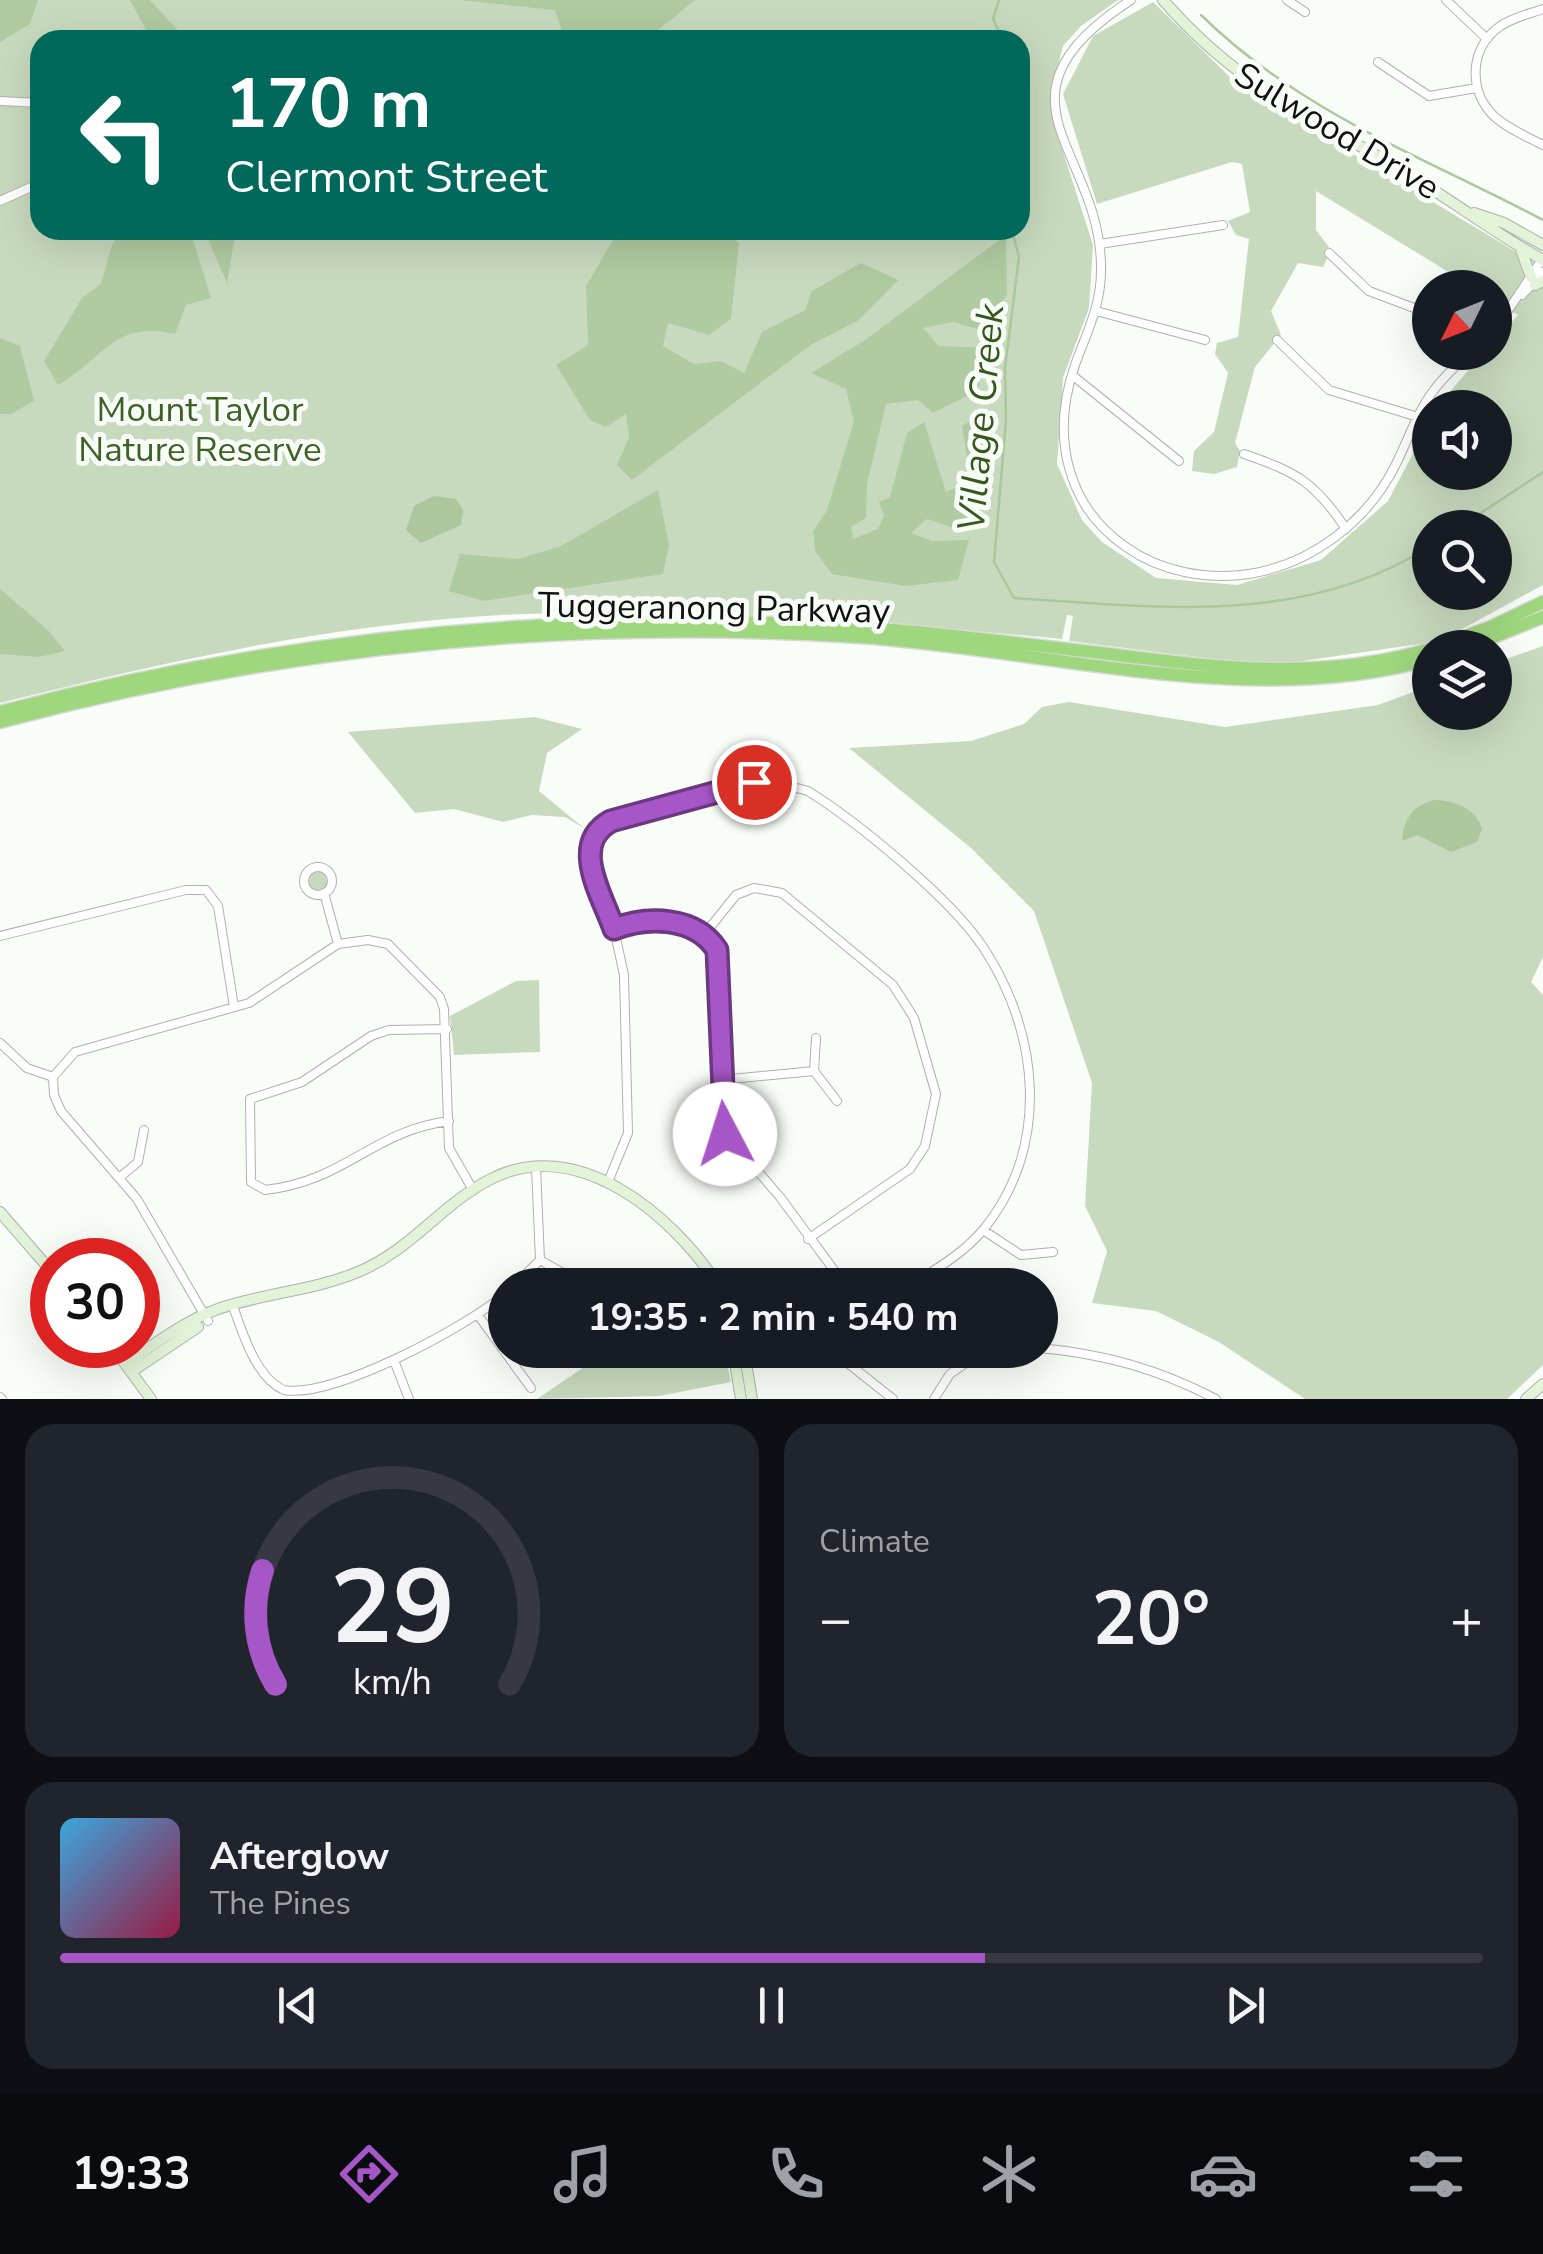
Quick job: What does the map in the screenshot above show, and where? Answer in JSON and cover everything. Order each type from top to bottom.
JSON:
[{"type":"highway","name":"Tuggeranong Parkway","points":[[1483,630],[1543,602]]},
{"type":"highway","points":[[1509,630],[1543,616]]},
{"type":"highway","name":"Tuggeranong Parkway","points":[[0,712],[139,678],[284,652],[405,636],[582,623],[841,626],[1261,670],[1357,665],[1412,653]]},
{"type":"highway","name":"Tuggeranong Parkway","points":[[0,722],[127,690],[294,660],[437,642],[578,633],[861,637],[1248,680],[1352,676],[1412,663]]},
{"type":"main road","name":"Sulwood Drive","points":[[1163,0],[1212,52],[1277,101],[1473,213],[1517,246],[1543,259]]},
{"type":"main road","name":"Sulwood Drive","points":[[1473,213],[1504,223],[1543,245]]},
{"type":"main road","points":[[1517,246],[1538,279]]},
{"type":"main road","points":[[160,1347],[233,1306],[357,1273],[425,1232],[473,1190],[508,1172],[536,1167],[579,1171],[608,1182],[652,1212],[704,1268]]},
{"type":"main road","points":[[0,1203],[31,1238]]},
{"type":"main road","points":[[0,1212],[30,1247]]},
{"type":"main road","points":[[697,1260],[701,1268]]},
{"type":"main road","points":[[132,1368],[155,1399]]},
{"type":"main road","points":[[739,1368],[740,1399]]},
{"type":"main road","points":[[743,1368],[752,1399]]},
{"type":"main road","points":[[1526,1399],[1543,1384]]},
{"type":"street","points":[[1131,0],[1080,39],[1061,69],[1054,94],[1056,126],[1100,244],[1096,311],[1072,376],[1063,430],[1072,482],[1090,515],[1132,552],[1174,570],[1230,576],[1296,560],[1346,529],[1384,486],[1412,429]]},
{"type":"street","points":[[1287,0],[1305,12]]},
{"type":"street","points":[[1446,0],[1486,39]]},
{"type":"street","points":[[1543,9],[1508,22],[1486,39],[1476,63],[1477,88],[1500,121],[1543,146]]},
{"type":"street","points":[[1378,62],[1429,96],[1477,88]]},
{"type":"street","points":[[0,101],[30,102]]},
{"type":"street","points":[[0,201],[30,188]]},
{"type":"street","points":[[1100,244],[1223,226]]},
{"type":"street","points":[[1329,253],[1377,296],[1412,308]]},
{"type":"street","points":[[1512,309],[1538,279],[1543,259]]},
{"type":"street","points":[[1096,311],[1206,340]]},
{"type":"street","points":[[1277,340],[1329,390],[1412,415]]},
{"type":"street","points":[[1433,390],[1453,370]]},
{"type":"street","points":[[1072,376],[1179,461]]},
{"type":"street","points":[[1244,454],[1302,476],[1326,498],[1346,529]]},
{"type":"street","points":[[608,1182],[628,1133],[624,975],[614,929],[588,851],[600,827],[754,782],[785,784],[828,803],[938,894],[982,946],[1005,989],[1024,1047],[1032,1113],[1018,1174],[983,1230],[937,1268]]},
{"type":"street","points":[[703,936],[736,895],[754,888],[782,894],[893,985],[914,1018],[936,1094],[925,1146],[910,1169],[808,1239]]},
{"type":"street","points":[[0,936],[186,890],[206,890],[218,906],[234,1006]]},
{"type":"street","points":[[324,893],[338,944]]},
{"type":"street","points":[[614,929],[653,918],[703,936],[714,944],[719,958],[725,1134],[831,1268]]},
{"type":"street","points":[[206,1318],[153,1221],[61,1111],[54,1096],[54,1077],[75,1052],[234,1006],[278,987],[338,944],[377,940],[399,951],[440,997],[447,1030],[449,1148],[473,1190]]},
{"type":"street","points":[[447,1030],[389,1030],[371,1036],[302,1082],[250,1099],[251,1182],[266,1190],[312,1182],[346,1167],[392,1134],[448,1121]]},
{"type":"street","points":[[816,1038],[814,1072],[837,1101]]},
{"type":"street","points":[[0,1043],[27,1068],[54,1077]]},
{"type":"street","points":[[721,1080],[814,1072]]},
{"type":"street","points":[[120,1178],[138,1162],[144,1130]]},
{"type":"street","points":[[532,1268],[540,1260],[536,1167]]},
{"type":"street","points":[[983,1230],[1020,1255],[1053,1252]]},
{"type":"street","points":[[540,1260],[554,1268]]},
{"type":"street","points":[[233,1306],[267,1376],[283,1390],[302,1396],[394,1364],[452,1334],[488,1307]]},
{"type":"street","points":[[478,1315],[531,1388]]},
{"type":"street","points":[[1058,1350],[1144,1366],[1216,1399]]},
{"type":"street","points":[[394,1364],[409,1399]]},
{"type":"street","points":[[857,1368],[893,1399]]},
{"type":"street","points":[[934,1399],[950,1374],[959,1368]]},
{"type":"street","points":[[875,1399],[880,1390]]},
{"type":"green space","name":"Mount Taylor Nature Reserve","points":[[0,0],[1118,0],[1081,26],[1063,46],[1050,96],[1055,127],[1093,245],[1089,308],[1063,378],[1057,464],[1082,520],[1102,542],[1156,578],[1237,585],[1321,560],[1388,501],[1412,455],[1412,490],[1512,490],[1512,390],[1451,390],[1469,370],[1512,370],[1512,322],[1518,315],[1512,311],[1512,270],[1445,270],[1316,191],[1316,230],[1331,250],[1323,267],[1298,263],[1271,311],[1281,335],[1255,367],[1235,443],[1240,451],[1237,467],[1214,474],[1192,471],[1194,451],[1214,432],[1228,373],[1215,354],[1217,343],[1238,337],[1249,239],[1236,235],[1228,221],[1250,212],[1242,164],[1232,162],[1097,204],[1063,94],[1093,36],[1153,2],[1238,85],[1543,268],[1543,585],[1512,602],[1512,510],[1412,510],[1412,610],[1497,610],[1460,630],[1412,630],[1412,645],[1268,666],[1069,641],[1073,616],[1067,615],[1062,639],[860,622],[658,612],[457,618],[260,645],[0,703]]},
{"type":"green space","points":[[1543,646],[1543,957],[1531,982],[1543,995],[1543,1365],[1507,1399],[1305,1399],[1219,1342],[1156,1311],[1092,1303],[1107,1251],[1085,1206],[1092,1083],[1034,911],[971,848],[849,748],[971,741],[1024,724],[1042,707],[1069,702],[1225,727],[1378,705],[1412,693],[1412,730],[1512,730],[1512,657]]},
{"type":"green space","points":[[535,717],[582,729],[547,753],[539,791],[585,829],[565,817],[532,815],[503,822],[454,809],[415,813],[348,732]]},
{"type":"green space","points":[[317,870],[325,873],[325,889],[317,892],[309,889],[306,881],[309,873]]},
{"type":"green space","points":[[539,980],[540,1052],[454,1055],[450,1016],[516,981]]},
{"type":"green space","points":[[583,1368],[728,1368],[731,1382],[659,1396],[537,1399]]},
{"type":"shaded area","points":[[0,0],[38,0],[30,24],[0,42]]},
{"type":"shaded area","points":[[130,0],[150,0],[178,30],[146,30]]},
{"type":"shaded area","points":[[458,0],[695,0],[658,30],[562,30],[555,10]]},
{"type":"shaded area","points":[[116,240],[193,240],[211,298],[186,305],[175,334],[154,331],[123,337],[58,385],[44,361],[82,298],[101,284]]},
{"type":"shaded area","points":[[208,240],[234,240],[227,283]]},
{"type":"shaded area","points":[[613,240],[736,240],[739,243],[731,319],[709,335],[668,323],[663,346],[694,364],[721,361],[744,373],[762,332],[805,310],[812,291],[861,263],[898,280],[859,320],[812,344],[632,480],[617,465],[629,437],[626,414],[606,427],[590,420],[556,365],[588,345],[586,286]]},
{"type":"shaded area","points":[[999,240],[1006,240],[1007,295],[980,330],[953,322],[923,328],[939,346],[988,348],[977,391],[933,413],[918,400],[886,404],[867,484],[866,518],[851,527],[853,539],[878,529],[884,515],[879,502],[890,497],[907,433],[924,422],[946,492],[966,483],[962,426],[985,413],[986,476],[978,503],[957,529],[927,519],[911,533],[932,541],[969,540],[958,580],[906,586],[832,574],[815,551],[813,531],[827,510],[854,421],[846,389],[811,373],[865,340]]},
{"type":"shaded area","points":[[0,338],[20,346],[34,401],[11,414],[0,414]]},
{"type":"shaded area","points":[[658,490],[669,545],[663,574],[483,601],[449,591],[460,554],[518,559],[561,546]]},
{"type":"shaded area","points":[[434,496],[456,499],[463,510],[461,525],[421,543],[406,530],[414,506]]},
{"type":"shaded area","points":[[0,589],[48,630],[65,651],[39,657],[0,654]]},
{"type":"shaded area","points":[[1435,800],[1457,804],[1475,816],[1482,829],[1477,842],[1451,852],[1417,835],[1402,841],[1411,814]]},
{"type":"waterway","points":[[998,30],[993,19],[999,0]]},
{"type":"waterway","points":[[1201,15],[1239,49],[1321,106],[1543,220]]},
{"type":"waterway","name":"Village Creek","points":[[1015,240],[1019,257],[1005,368],[1006,420],[994,562],[1014,598],[1228,606],[1332,590],[1382,572],[1412,556]]},
{"type":"waterway","name":"Village Creek","points":[[1485,510],[1543,472]]},
{"type":"route","points":[[725,1134],[721,1112],[717,950],[710,940],[695,932],[653,918],[614,929],[588,851],[593,835],[611,821],[754,782]]}]
